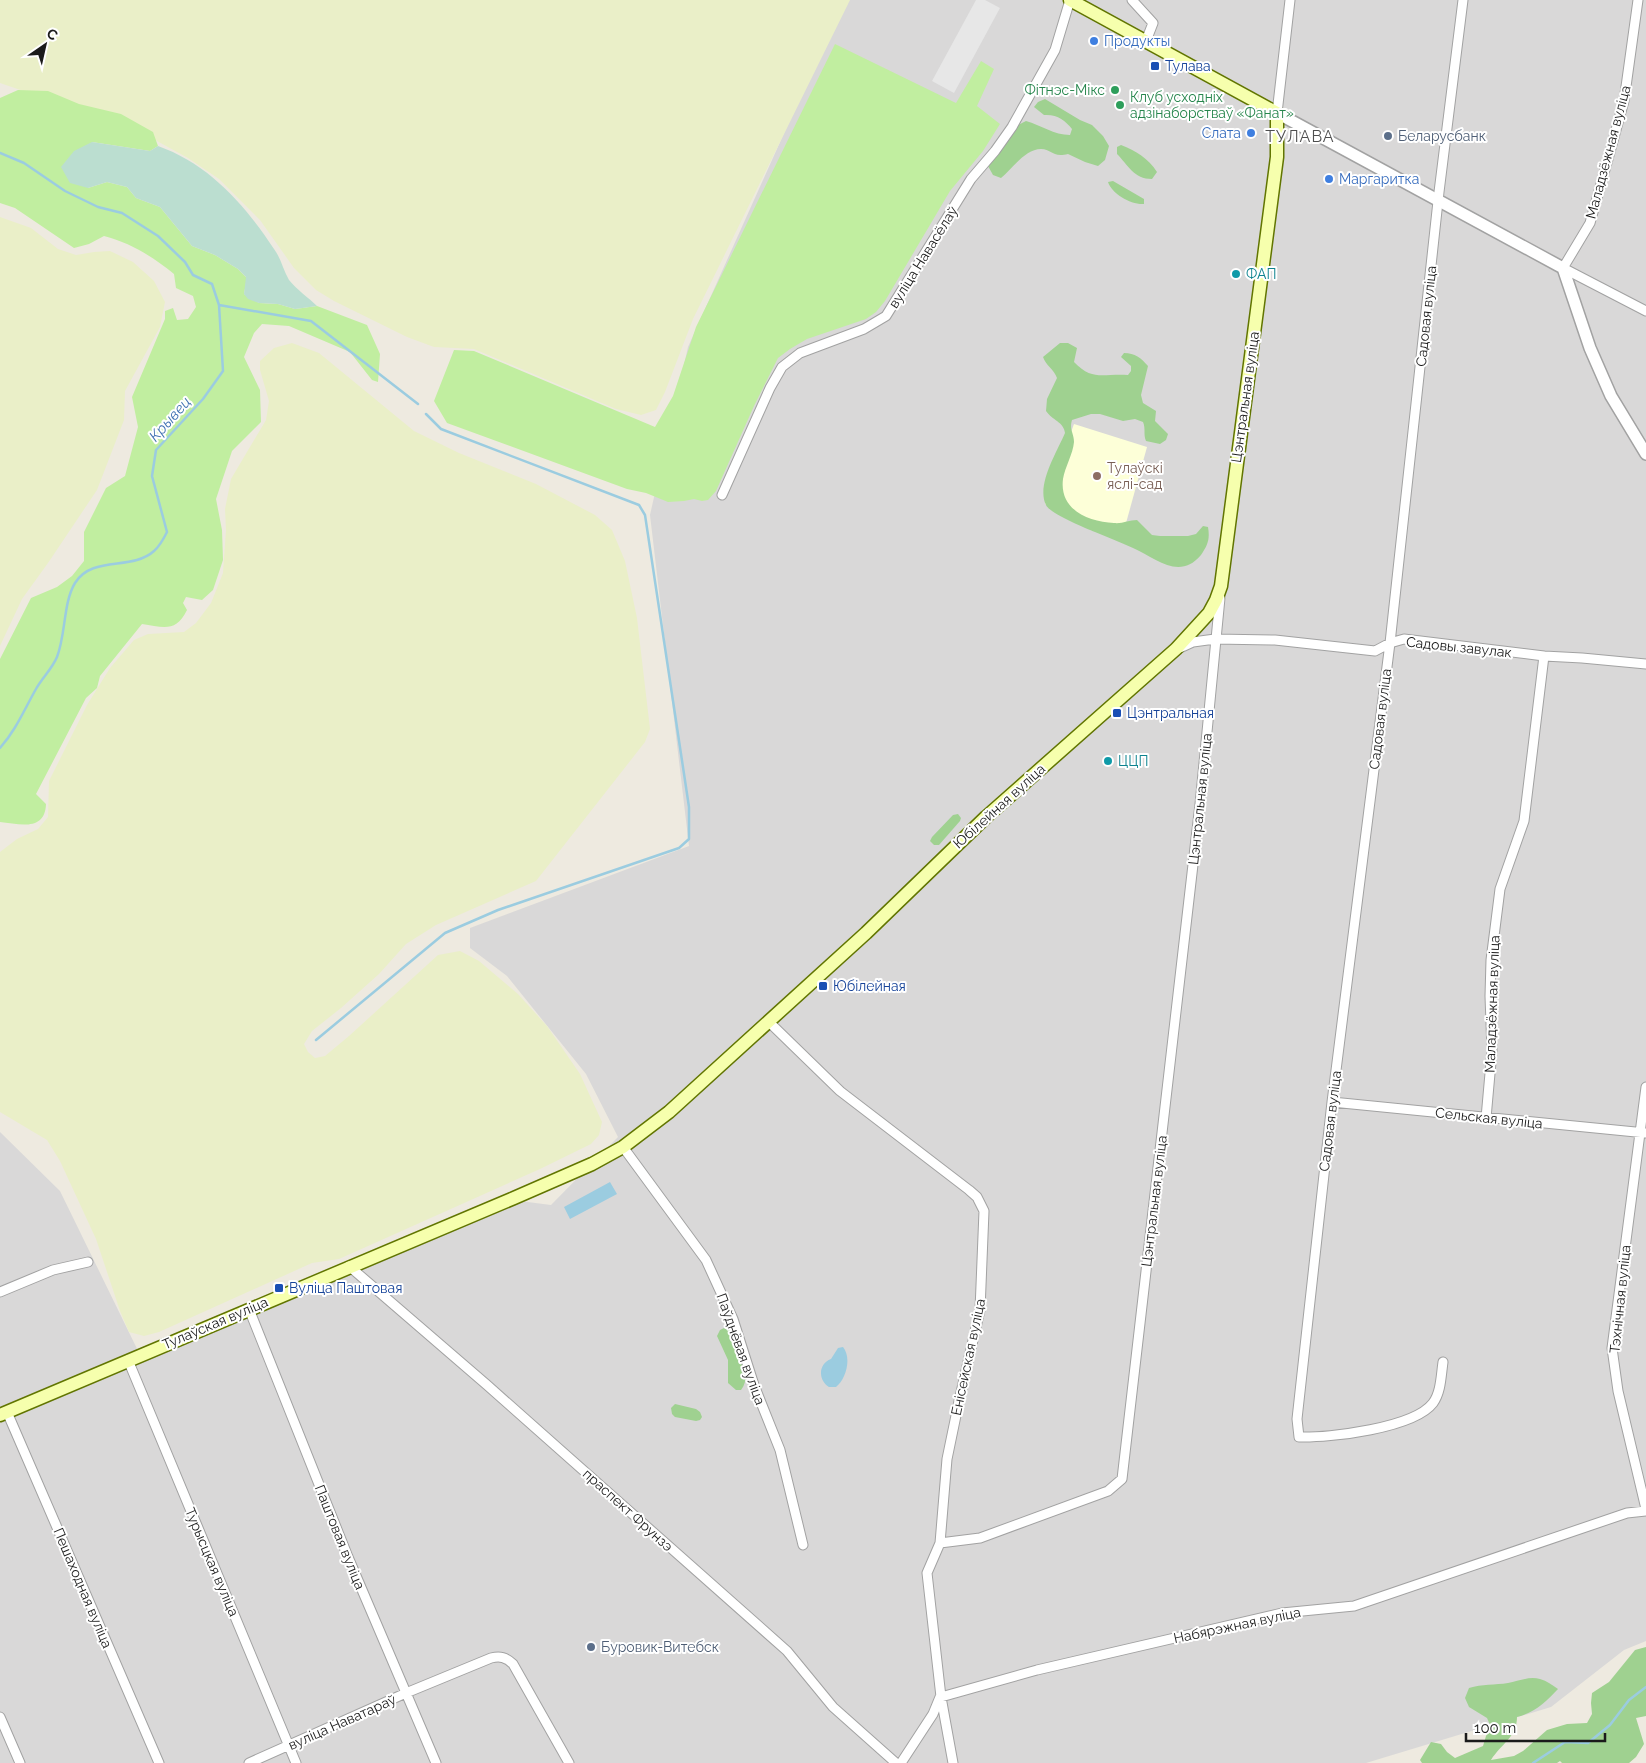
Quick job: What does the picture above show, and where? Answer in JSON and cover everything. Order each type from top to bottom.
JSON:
[{"type":"main road","points":[[1070,0],[1277,113]]},
{"type":"main road","name":"Цэнтральная вуліца","points":[[1221,586],[1277,157],[1277,113]]},
{"type":"main road","name":"Юбілейная вуліца","points":[[623,1147],[669,1112],[769,1022],[866,933],[986,817],[1176,649],[1209,613],[1221,586]]},
{"type":"main road","name":"Тулаўская вуліца","points":[[4,1414],[349,1266],[514,1198],[592,1164],[623,1147]]},
{"type":"street","name":"вуліца Навасёлаў","points":[[722,496],[770,388],[782,367],[800,353],[864,329],[886,316],[971,178],[995,151],[1012,127],[1055,50],[1070,0]]},
{"type":"street","points":[[1132,0],[1154,23],[1146,41]]},
{"type":"street","name":"Цэнтральная вуліца","points":[[1277,113],[1290,0]]},
{"type":"street","name":"Садовая вуліца","points":[[1443,1362],[1438,1394],[1432,1405],[1415,1417],[1381,1428],[1299,1437],[1297,1419],[1332,1102],[1390,643],[1438,200],[1463,0]]},
{"type":"street","name":"Маладзёжная вуліца","points":[[1563,268],[1590,223],[1608,159],[1624,101],[1638,0]]},
{"type":"street","points":[[1277,113],[1646,311]]},
{"type":"street","points":[[1563,268],[1590,348],[1611,396],[1646,454]]},
{"type":"street","name":"Цэнтральная вуліца","points":[[940,1543],[980,1538],[1108,1490],[1122,1479],[1200,804],[1221,586]]},
{"type":"street","name":"Садовы завулак","points":[[1176,649],[1193,642],[1215,639],[1275,640],[1375,651],[1390,643],[1404,639],[1544,656],[1646,664]]},
{"type":"street","name":"Маладзёжная вуліца","points":[[1486,1118],[1492,1051],[1491,960],[1500,889],[1524,821],[1544,656]]},
{"type":"street","name":"Енісейская вуліца","points":[[769,1022],[840,1091],[977,1197],[984,1211],[980,1310],[958,1401],[947,1459],[940,1543],[927,1573],[941,1697],[953,1763]]},
{"type":"street","name":"Тэхнічная вуліца","points":[[1646,1087],[1643,1133],[1612,1348],[1618,1391],[1646,1510]]},
{"type":"street","name":"Сельская вуліца","points":[[1332,1102],[1643,1133]]},
{"type":"street","name":"Паўднёвая вуліца","points":[[623,1147],[706,1260],[714,1275],[733,1319],[754,1385],[780,1450],[802,1545]]},
{"type":"street","points":[[0,1292],[53,1270],[88,1262]]},
{"type":"street","name":"праспект Фрунзэ","points":[[349,1266],[487,1385],[787,1651],[833,1707],[896,1763]]},
{"type":"street","name":"Паштовая вуліца","points":[[249,1309],[344,1548],[436,1763]]},
{"type":"street","name":"Турысцкая вуліца","points":[[128,1360],[296,1763]]},
{"type":"street","name":"Пешаходная вуліца","points":[[4,1414],[160,1763]]},
{"type":"street","name":"Набярэжная вуліца","points":[[941,1697],[1036,1670],[1282,1613],[1354,1606],[1627,1513],[1646,1510]]},
{"type":"street","name":"вуліца Наватараў","points":[[250,1763],[406,1693],[491,1658],[504,1657],[513,1664],[569,1763]]},
{"type":"street","points":[[901,1763],[933,1714],[941,1697]]},
{"type":"street","points":[[0,1717],[20,1763]]},
{"type":"shaded area","points":[[0,0],[850,0],[693,319],[665,392],[656,410],[641,415],[616,409],[474,349],[434,347],[407,337],[334,301],[316,290],[294,268],[260,220],[219,179],[188,158],[124,123],[0,83]]},
{"type":"shaded area","points":[[848,0],[1646,0],[1646,1641],[1624,1650],[1551,1707],[1366,1763],[0,1763],[0,1132],[60,1191],[143,1361],[520,1201],[551,1205],[618,1137],[586,1074],[507,976],[470,948],[470,928],[689,846],[650,515],[688,347],[816,62]]},
{"type":"shaded area","points":[[976,0],[985,0],[1000,8],[954,93],[932,81]]},
{"type":"shaded area","points":[[92,142],[150,151],[158,146],[194,164],[224,188],[251,217],[276,253],[289,280],[317,306],[295,309],[278,304],[259,303],[248,299],[244,294],[246,277],[238,269],[215,255],[192,246],[160,207],[136,198],[127,187],[107,182],[88,188],[70,183],[61,167],[74,151]]},
{"type":"shaded area","points":[[0,217],[31,228],[58,249],[76,255],[110,251],[133,262],[154,281],[165,302],[160,327],[125,391],[124,420],[97,490],[22,599],[0,646]]},
{"type":"shaded area","points":[[292,343],[319,353],[414,431],[459,453],[536,484],[595,515],[612,530],[625,561],[637,618],[650,729],[645,742],[536,881],[436,925],[406,944],[379,974],[312,1031],[304,1044],[308,1052],[315,1058],[325,1056],[438,955],[460,951],[479,961],[518,994],[547,1026],[580,1074],[602,1122],[599,1135],[591,1144],[540,1169],[339,1259],[312,1263],[159,1332],[144,1336],[129,1332],[96,1239],[60,1161],[47,1140],[0,1112],[0,852],[17,839],[38,829],[48,817],[49,781],[87,705],[110,668],[134,640],[148,634],[184,632],[196,623],[211,603],[223,573],[226,530],[225,509],[231,479],[266,420],[269,401],[260,370],[260,361],[274,348]]},
{"type":"shaded area","name":"Тулаўскі яслі-сад","points":[[1074,424],[1147,447],[1123,534],[1045,504]]},
{"type":"green space","points":[[835,44],[956,103],[981,61],[994,69],[977,106],[1000,124],[983,151],[950,191],[885,301],[876,312],[866,319],[807,339],[778,358],[716,491],[708,500],[694,499],[668,502],[646,493],[627,489],[447,423],[434,401],[454,350],[474,351],[655,427],[673,396],[696,327]]},
{"type":"green space","points":[[18,90],[48,91],[79,104],[121,114],[153,132],[158,146],[150,151],[92,142],[88,188],[107,182],[127,187],[136,198],[160,207],[192,246],[215,255],[238,269],[247,278],[244,294],[259,303],[278,304],[295,309],[317,306],[367,325],[380,354],[378,382],[372,380],[350,352],[289,326],[262,324],[254,333],[244,357],[260,390],[261,422],[232,451],[216,499],[222,530],[223,560],[213,590],[202,600],[186,597],[183,603],[187,610],[183,617],[173,625],[163,627],[142,624],[100,676],[97,688],[86,698],[36,794],[46,804],[45,813],[36,823],[23,825],[0,822],[0,659],[31,598],[57,587],[72,576],[84,561],[84,532],[106,488],[125,476],[138,427],[132,397],[165,319],[165,311],[173,308],[177,320],[188,319],[196,307],[193,296],[176,288],[174,274],[141,251],[123,242],[104,236],[89,244],[74,248],[15,208],[0,203],[0,98]]},
{"type":"green space","points":[[1045,99],[1092,125],[1103,136],[1109,146],[1105,160],[1098,166],[1068,154],[1059,155],[1041,149],[1024,156],[1001,178],[993,175],[988,166],[1016,126],[1026,121],[1064,135],[1070,135],[1072,129],[1063,120],[1044,115],[1034,107],[1038,102]]},
{"type":"green space","points":[[1121,145],[1137,152],[1150,163],[1157,172],[1152,179],[1140,177],[1128,167],[1117,154],[1117,147]]},
{"type":"green space","points":[[1113,181],[1144,199],[1144,204],[1128,201],[1113,191],[1108,182]]},
{"type":"green space","points":[[1060,343],[1068,343],[1077,348],[1074,362],[1087,372],[1093,374],[1128,375],[1131,371],[1131,366],[1121,357],[1124,353],[1128,353],[1140,358],[1148,366],[1141,395],[1143,403],[1156,411],[1155,421],[1168,434],[1166,440],[1160,444],[1146,441],[1143,422],[1135,419],[1123,421],[1100,414],[1091,414],[1072,420],[1071,426],[1074,442],[1063,479],[1063,490],[1066,499],[1071,506],[1086,517],[1114,523],[1137,520],[1152,535],[1188,536],[1196,534],[1203,526],[1208,527],[1209,538],[1207,545],[1193,563],[1176,567],[1167,565],[1068,520],[1046,505],[1044,488],[1046,478],[1065,433],[1062,426],[1046,411],[1047,399],[1057,378],[1043,357]]},
{"type":"green space","points":[[958,814],[961,818],[960,821],[939,845],[934,845],[930,841],[932,837],[953,815]]},
{"type":"green space","points":[[726,1327],[735,1332],[746,1369],[746,1377],[741,1390],[736,1390],[728,1383],[728,1360],[717,1336],[720,1330]]},
{"type":"green space","points":[[675,1404],[696,1409],[702,1417],[696,1421],[675,1417],[672,1414],[671,1408]]},
{"type":"green space","points":[[1646,1647],[1646,1716],[1636,1718],[1644,1744],[1636,1757],[1629,1763],[1562,1763],[1560,1761],[1557,1763],[1422,1763],[1420,1760],[1431,1742],[1441,1744],[1455,1758],[1483,1746],[1491,1727],[1487,1718],[1469,1707],[1465,1698],[1469,1688],[1536,1678],[1558,1689],[1529,1713],[1517,1717],[1511,1735],[1491,1760],[1514,1756],[1523,1751],[1547,1730],[1567,1724],[1587,1723],[1592,1714],[1592,1693],[1609,1682],[1635,1650]]},
{"type":"water","points":[[610,1182],[617,1194],[570,1219],[564,1207]]},
{"type":"water","points":[[843,1347],[847,1357],[845,1374],[836,1387],[829,1387],[821,1376],[822,1368],[838,1348]]},
{"type":"waterway","name":"Крывец","points":[[0,153],[24,163],[65,191],[98,207],[122,213],[158,236],[185,262],[193,275],[212,284],[219,305],[223,371],[203,399],[156,450],[152,476],[167,532],[163,539],[156,549],[145,557],[102,566],[82,574],[75,583],[68,600],[57,657],[36,689],[15,727],[0,748]]},
{"type":"waterway","points":[[219,305],[311,321],[418,404]]},
{"type":"waterway","points":[[316,1040],[445,933],[498,910],[679,848],[689,839],[689,807],[645,515],[639,505],[441,429],[426,414]]},
{"type":"waterway","points":[[1533,1763],[1565,1742],[1588,1743],[1610,1725],[1629,1700],[1646,1687]]},
{"type":"place","name":"Продукты","points":[[1094,41]]},
{"type":"place","name":"Тулава","points":[[1155,66]]},
{"type":"place","name":"Фітнэс-Мікс","points":[[1115,90]]},
{"type":"place","name":"Клуб усходніх адзінаборстваў «Фанат»","points":[[1120,105]]},
{"type":"place","name":"Слата","points":[[1251,133]]},
{"type":"place","name":"Беларусбанк","points":[[1388,136]]},
{"type":"place","name":"Маргаритка","points":[[1329,179]]},
{"type":"place","name":"ФАП","points":[[1236,274]]},
{"type":"place","name":"Тулаўскі яслі-сад","points":[[1097,476]]},
{"type":"place","name":"Цэнтральная","points":[[1117,713]]},
{"type":"place","name":"ЦЦП","points":[[1108,761]]},
{"type":"place","name":"Юбілейная","points":[[823,986]]},
{"type":"place","name":"Вуліца Паштовая","points":[[279,1288]]},
{"type":"place","name":"Буровик-Витебск","points":[[591,1647]]},
{"type":"district","name":"ТУЛАВА","points":[[1300,136]]}]
